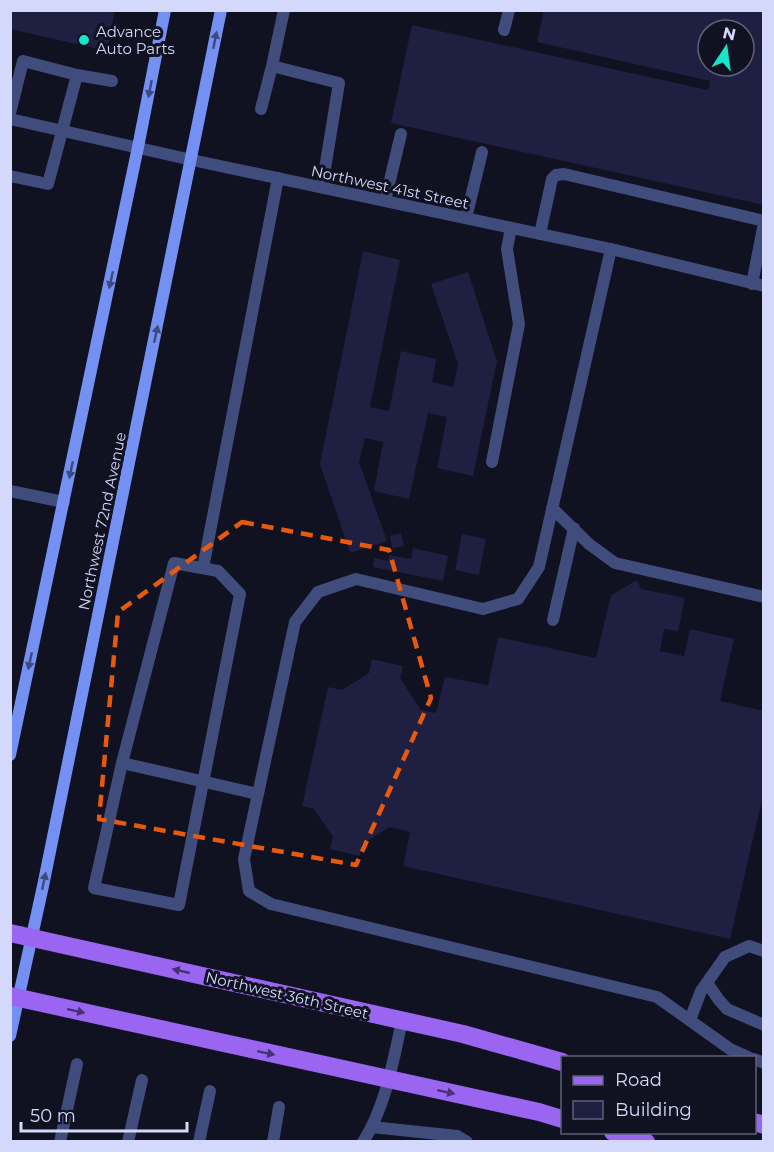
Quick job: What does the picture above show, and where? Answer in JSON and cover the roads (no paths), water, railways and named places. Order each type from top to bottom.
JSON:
[{"type":"main road","points":[[10,755],[13,729],[64,502],[165,10]]},
{"type":"main road","name":"Northwest 72nd Avenue","points":[[10,1036],[15,997],[32,938],[221,10]]},
{"type":"main road","name":"Northwest 36th Street","points":[[10,933],[463,1034],[561,1062]]},
{"type":"main road","points":[[15,997],[561,1119]]},
{"type":"main road","points":[[619,1134],[645,1142]]},
{"type":"street","points":[[261,109],[284,10]]},
{"type":"street","points":[[504,30],[509,10]]},
{"type":"street","points":[[10,113],[22,61],[112,81]]},
{"type":"street","points":[[272,66],[339,83],[322,188]]},
{"type":"street","points":[[10,176],[48,184],[77,75]]},
{"type":"street","name":"Northwest 41st Street","points":[[10,118],[192,160],[611,249],[758,285]]},
{"type":"street","points":[[386,201],[401,134]]},
{"type":"street","points":[[466,218],[482,152]]},
{"type":"street","points":[[540,234],[552,179],[556,175],[564,174],[764,222],[758,285]]},
{"type":"street","points":[[203,568],[278,178]]},
{"type":"street","points":[[492,462],[519,324],[507,249],[511,228]]},
{"type":"street","points":[[611,249],[538,567],[518,599],[483,609],[356,579],[318,592],[295,622],[244,859],[249,891],[271,904],[657,997],[730,1049],[746,1056]]},
{"type":"street","points":[[10,491],[64,502]]},
{"type":"street","points":[[552,508],[589,544],[615,563],[764,597]]},
{"type":"street","points":[[553,620],[574,528]]},
{"type":"street","points":[[174,563],[203,568],[218,571],[240,594],[179,905],[94,888],[122,763],[174,563]]},
{"type":"street","points":[[122,763],[258,794]]},
{"type":"street","points":[[690,1020],[701,991],[725,957],[748,946],[764,951]]},
{"type":"street","points":[[707,983],[727,1009],[764,1025]]},
{"type":"street","points":[[363,1142],[372,1127],[388,1079],[402,1021]]},
{"type":"street","points":[[60,1142],[77,1064]]},
{"type":"street","points":[[128,1142],[142,1080]]},
{"type":"street","points":[[199,1142],[210,1091]]},
{"type":"street","points":[[273,1142],[279,1107]]},
{"type":"street","points":[[372,1127],[457,1136],[467,1142]]},
{"type":"place","name":"Advance Auto Parts","points":[[84,40]]}]
